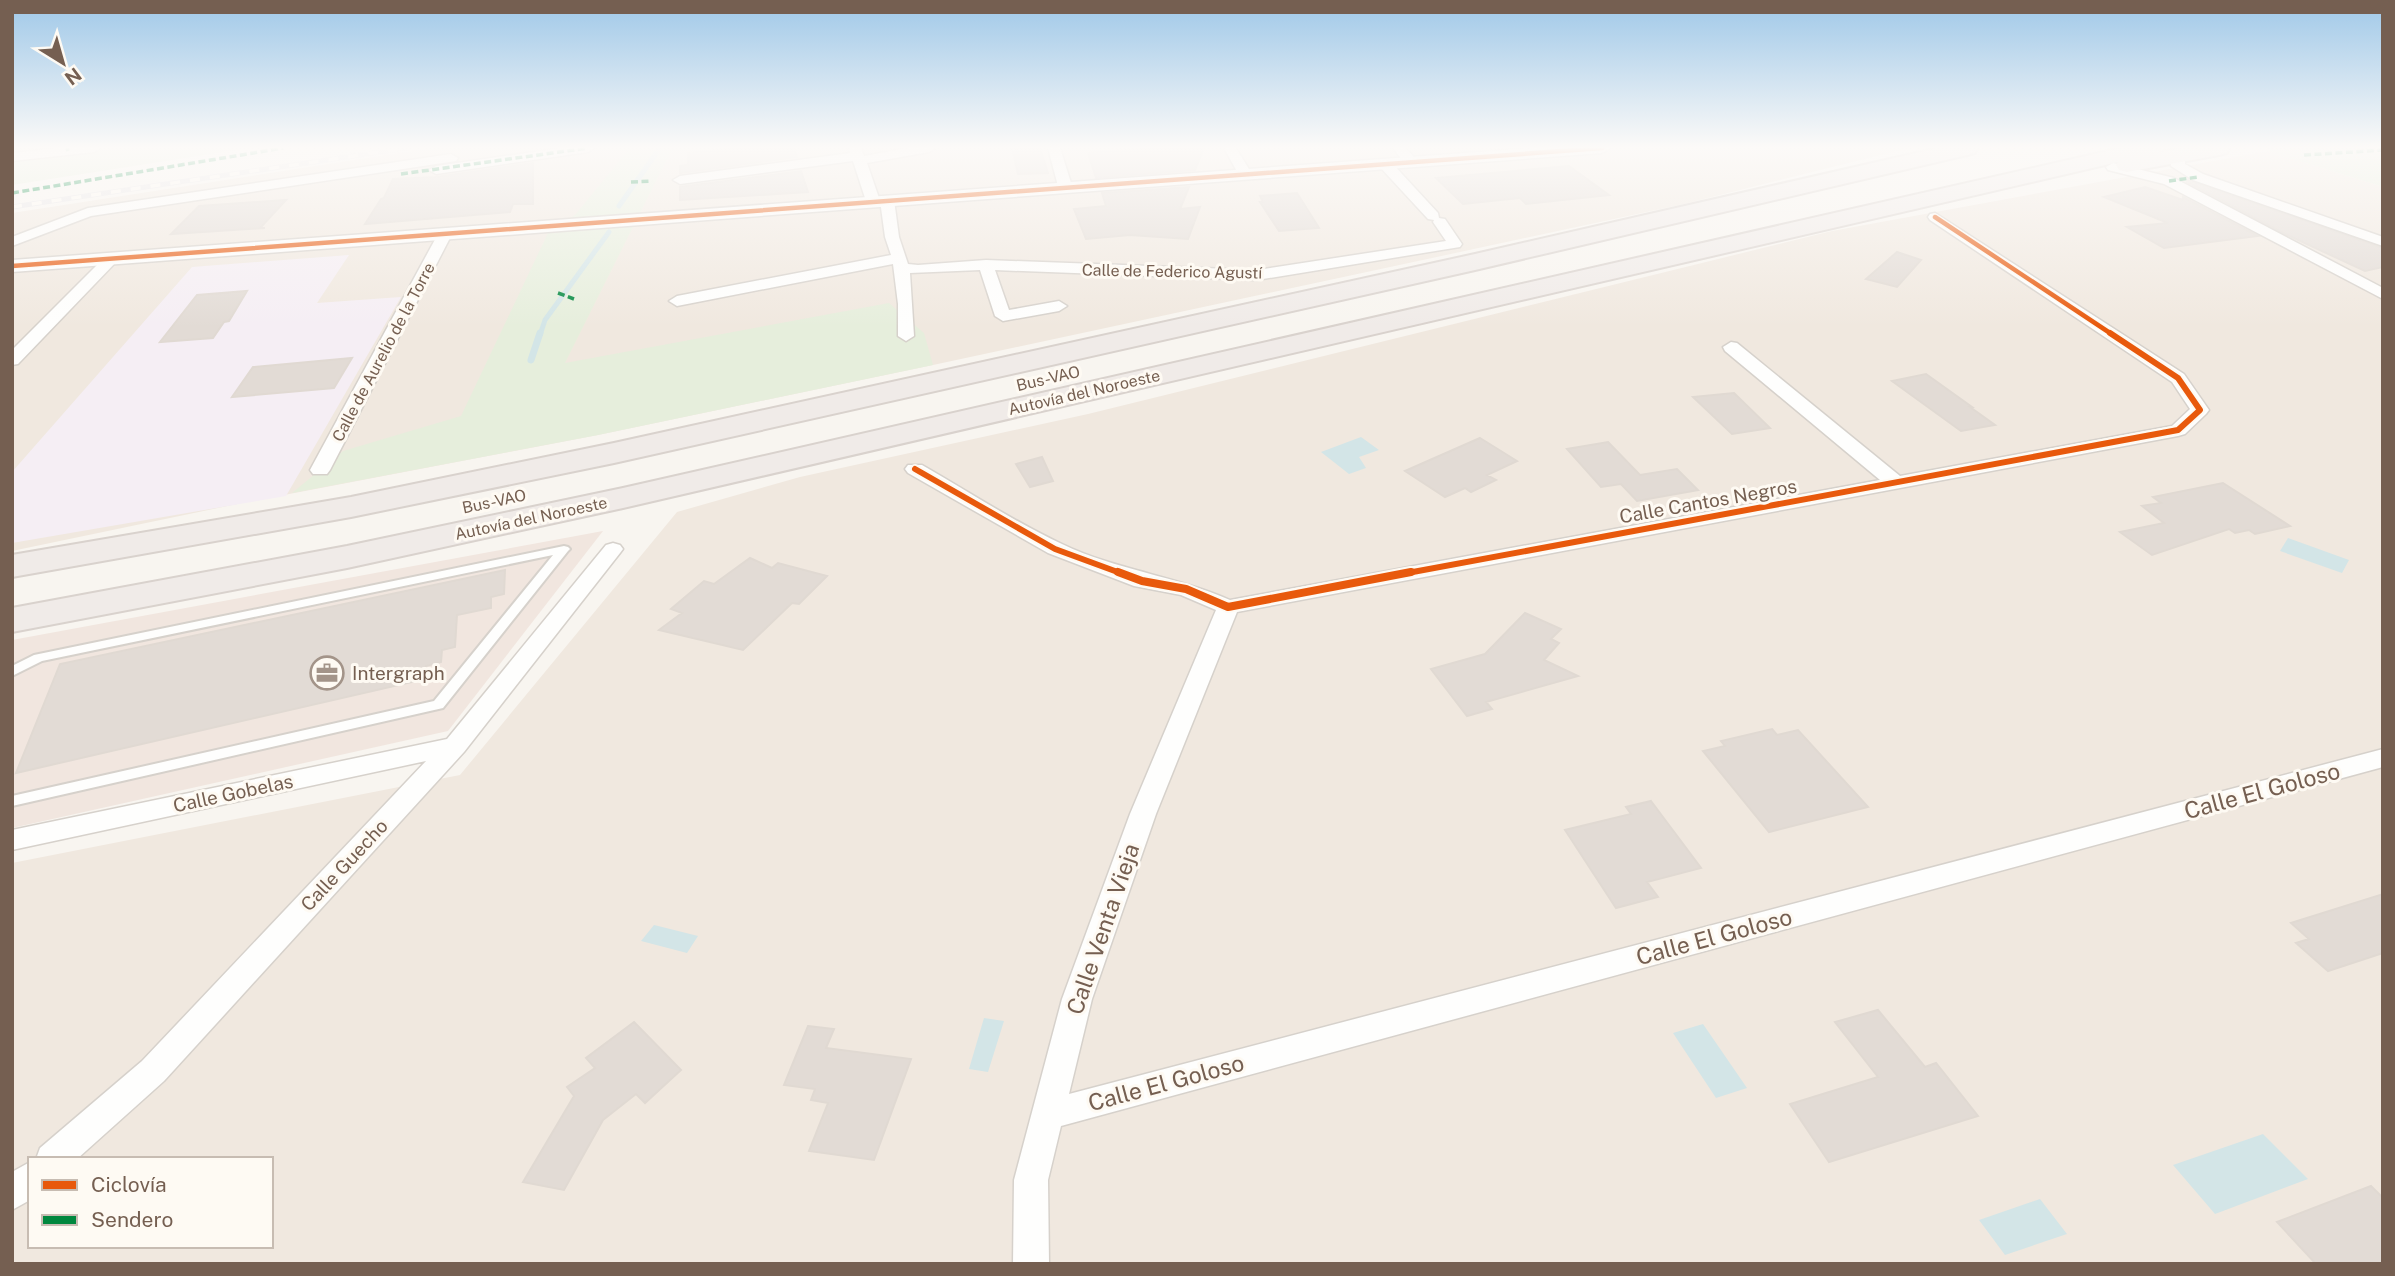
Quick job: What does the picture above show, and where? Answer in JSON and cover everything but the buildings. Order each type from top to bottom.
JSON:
[{"type":"highway","points":[[12,566],[351,507],[614,453],[1725,208]]},
{"type":"highway","points":[[1497,277],[1759,208]]},
{"type":"highway","name":"Bus-VAO","points":[[12,593],[350,531],[608,478],[1811,208]]},
{"type":"highway","name":"Autovía del Noroeste","points":[[12,620],[346,557],[623,498],[1931,208]]},
{"type":"street","points":[[12,242],[88,212],[115,208]]},
{"type":"street","points":[[12,266],[791,208]]},
{"type":"street","points":[[882,208],[900,262],[906,304],[906,336]]},
{"type":"street","name":"Calle de Federico Agustí","points":[[677,301],[900,262],[918,270],[986,265],[1257,275],[1455,244],[1426,208]]},
{"type":"street","name":"Calle Cantos Negros","points":[[1228,607],[1517,551],[1897,484],[2178,430],[2200,410],[2178,378],[1934,208]]},
{"type":"street","points":[[2219,208],[2383,294]]},
{"type":"street","points":[[2285,208],[2383,242]]},
{"type":"street","name":"Calle de Aurelio de la Torre","points":[[320,470],[446,233]]},
{"type":"street","points":[[12,360],[112,258]]},
{"type":"street","points":[[986,265],[1003,316],[1059,306]]},
{"type":"street","points":[[12,334],[40,332]]},
{"type":"street","points":[[1731,347],[1897,484]]},
{"type":"street","points":[[915,469],[1055,549],[1142,581],[1186,589],[1228,607]]},
{"type":"street","name":"Calle Guecho","points":[[54,1157],[152,1071],[455,746],[613,549]]},
{"type":"street","name":"Calle Venta Vieja","points":[[1031,1264],[1031,1180],[1077,999],[1143,814],[1228,607]]},
{"type":"street","name":"Calle Gobelas","points":[[12,840],[455,746]]},
{"type":"street","name":"Calle El Goloso","points":[[1046,1115],[2383,758]]},
{"type":"street","points":[[12,1194],[28,1180]]},
{"type":"lane","points":[[12,672],[38,659],[564,549],[438,705],[12,801]]},
{"type":"shaded area","points":[[47,208],[1667,208],[598,435],[237,504],[12,551],[12,213]]},
{"type":"shaded area","points":[[1960,208],[2383,208],[2383,1264],[12,1264],[12,863],[460,775],[677,512],[800,477],[1088,414],[1832,231]]},
{"type":"shaded area","points":[[349,255],[317,303],[401,297],[286,496],[12,543],[12,472],[192,267]]},
{"type":"shaded area","points":[[1361,437],[1379,450],[1359,457],[1366,468],[1349,474],[1321,452]]},
{"type":"shaded area","points":[[603,531],[448,731],[12,828],[12,640]]},
{"type":"shaded area","points":[[2288,538],[2349,560],[2342,573],[2280,551]]},
{"type":"shaded area","points":[[654,925],[698,936],[687,953],[641,941]]},
{"type":"shaded area","points":[[984,1018],[1004,1021],[988,1072],[969,1069]]},
{"type":"shaded area","points":[[1703,1024],[1747,1088],[1716,1098],[1673,1033]]},
{"type":"shaded area","points":[[2263,1134],[2308,1179],[2215,1214],[2173,1165]]},
{"type":"shaded area","points":[[2040,1199],[2067,1234],[2005,1255],[1979,1220]]},
{"type":"green space","points":[[581,208],[643,208],[565,363],[889,303],[924,333],[933,365],[598,435],[292,493],[343,451],[461,416],[548,233],[575,215]]},
{"type":"waterway","points":[[540,335],[545,320],[609,232]]},
{"type":"waterway","points":[[531,360],[540,333]]},
{"type":"marked path","points":[[558,293],[574,299]]},
{"type":"cycle path","points":[[12,266],[800,208]]},
{"type":"cycle path","points":[[915,469],[1055,549],[1142,581],[1186,589],[1228,607],[2178,430],[2200,410],[2178,378],[1935,217]]},
{"type":"place","name":"Intergraph","points":[[327,673]]}]
